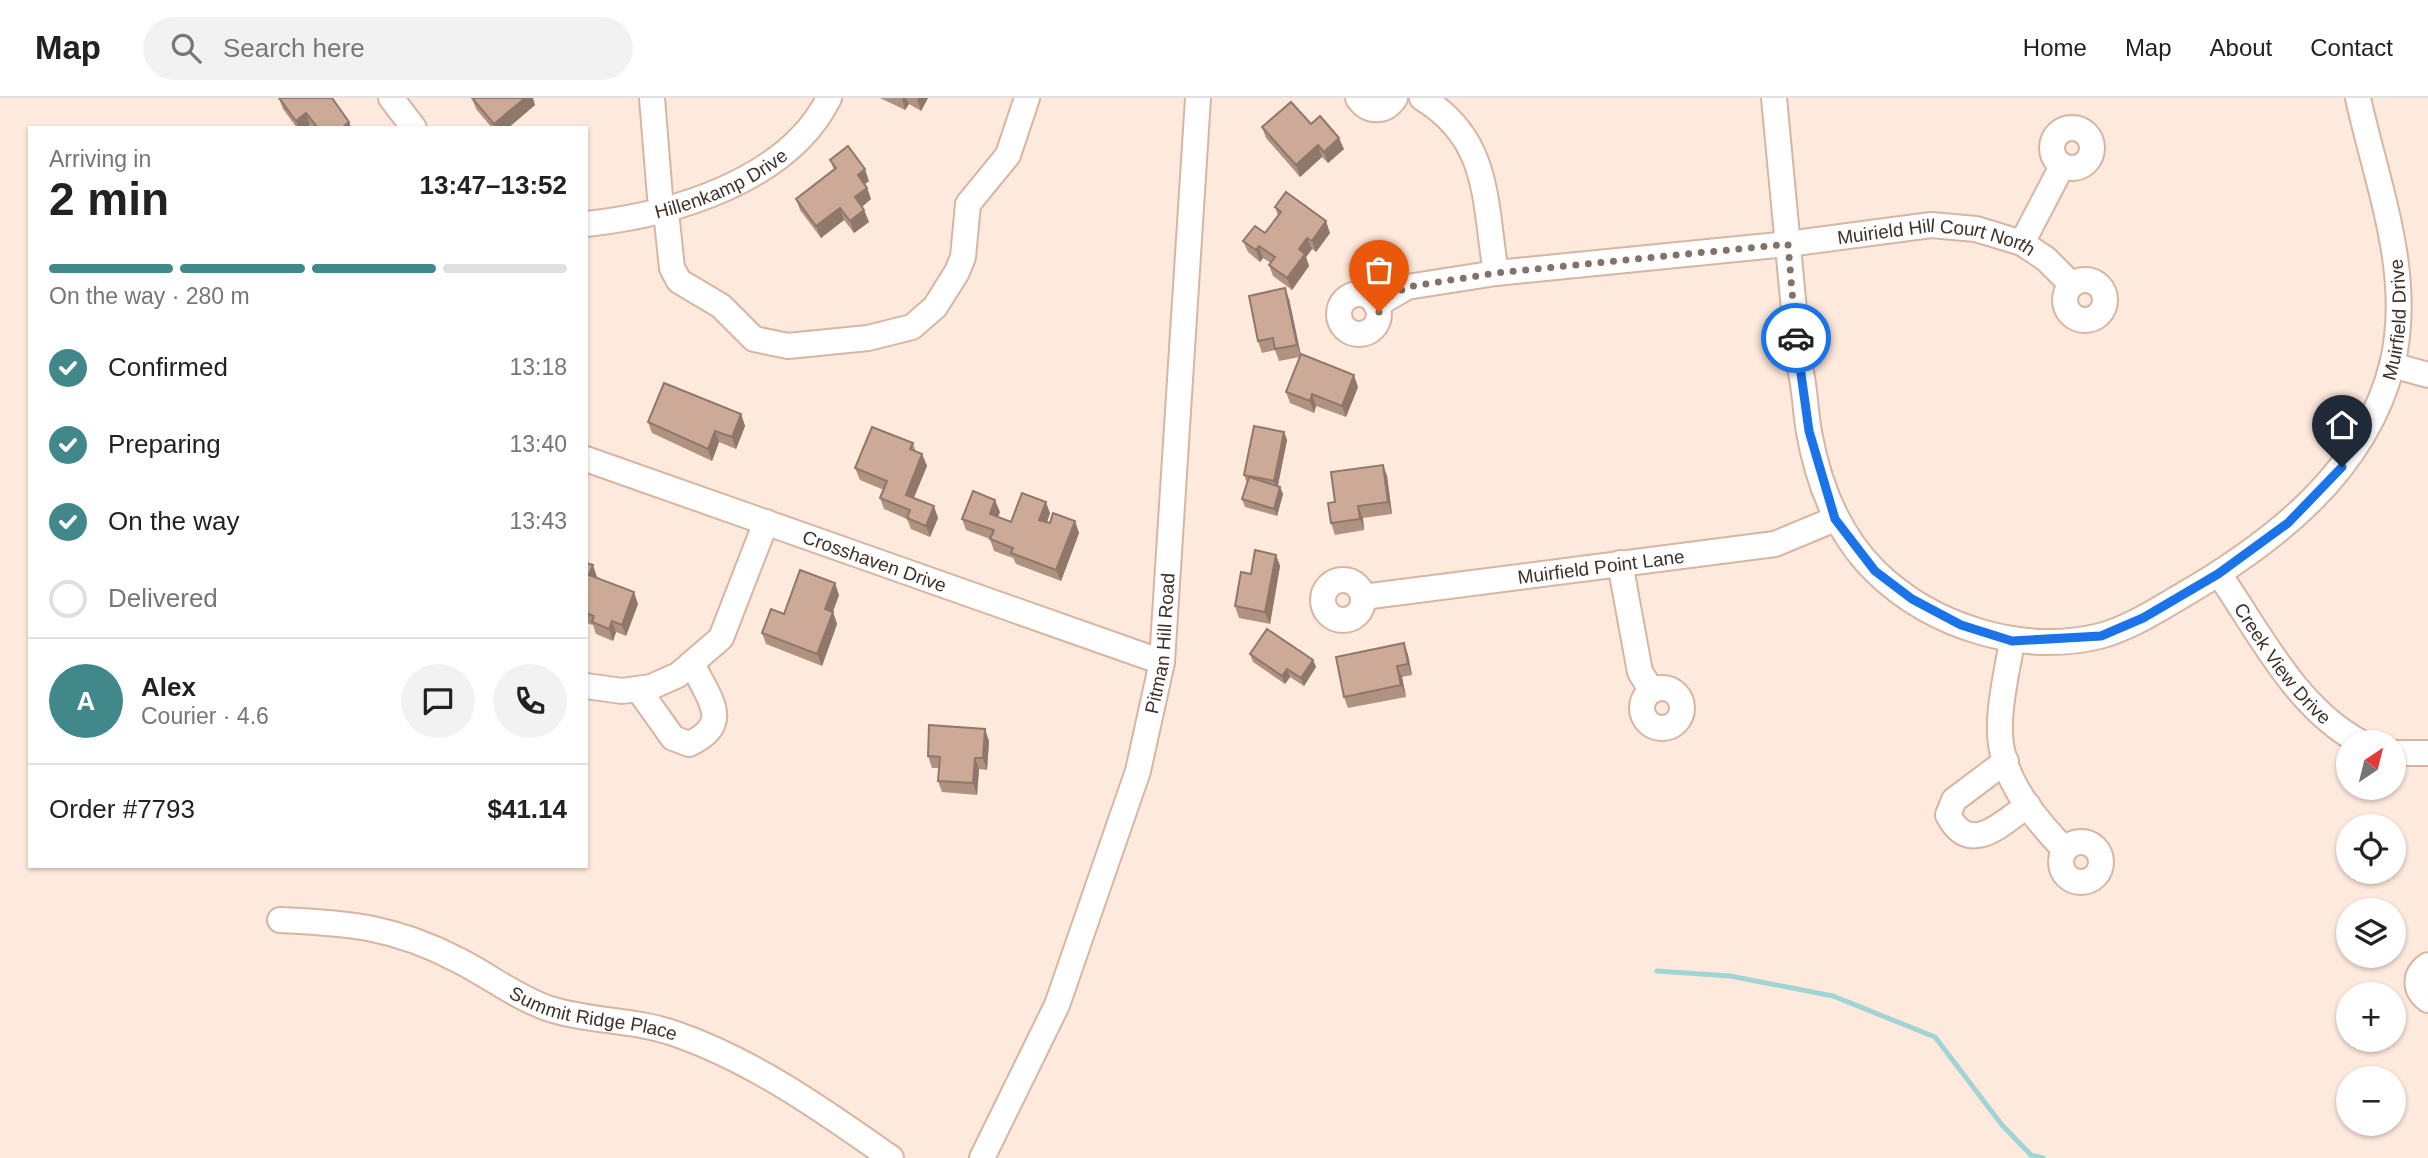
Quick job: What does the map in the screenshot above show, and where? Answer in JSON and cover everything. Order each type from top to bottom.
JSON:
[{"type":"street","points":[[391,98],[412,126]]},
{"type":"street","points":[[652,98],[660,197]]},
{"type":"street","name":"Hillenkamp Drive","points":[[588,225],[656,212],[730,188],[793,146],[830,98]]},
{"type":"street","points":[[667,222],[672,268],[679,281],[721,306],[754,339],[789,346],[868,338],[912,327],[935,307],[957,272],[963,257],[968,204],[1008,155],[1027,98]]},
{"type":"street","name":"Pitman Hill Road","points":[[982,1158],[1057,1005],[1138,771],[1162,662],[1198,98]]},
{"type":"street","points":[[1358,98],[1365,106],[1377,110],[1390,105],[1395,98]]},
{"type":"street","points":[[1422,98],[1445,112],[1471,146],[1483,180],[1496,273]]},
{"type":"street","name":"Muirfield Drive","points":[[1774,98],[1799,363],[1807,398],[1809,431],[1835,519],[1875,571],[1912,599],[1961,625],[2012,641],[2101,636],[2143,618],[2218,574],[2288,523],[2332,480],[2370,427],[2392,366],[2399,297],[2397,258],[2358,98]]},
{"type":"street","points":[[2021,243],[2062,166]]},
{"type":"street","name":"Muirield Hill Court North","points":[[1376,304],[1407,287],[1496,273],[1788,244],[1931,225],[1976,229],[2021,243],[2046,258],[2072,285]]},
{"type":"street","points":[[2392,366],[2428,374]]},
{"type":"street","name":"Crosshaven Drive","points":[[588,460],[1162,662]]},
{"type":"street","name":"Muirfield Point Lane","points":[[1363,597],[1775,544],[1835,519]]},
{"type":"street","points":[[588,686],[622,691],[638,689],[678,676],[721,638],[766,522]]},
{"type":"street","points":[[1620,563],[1640,672],[1652,691]]},
{"type":"street","name":"Creek View Drive","points":[[2218,574],[2286,672],[2322,716],[2343,730]]},
{"type":"street","points":[[2012,641],[2003,700],[2002,749],[2015,784],[2028,805],[2043,827],[2065,850]]},
{"type":"street","points":[[638,689],[673,738],[689,744],[707,736],[716,721],[713,704],[692,663]]},
{"type":"street","points":[[2406,753],[2428,753]]},
{"type":"street","points":[[2006,761],[1954,800],[1948,815],[1958,830],[1972,837],[1990,832],[2028,805]]},
{"type":"street","name":"Summit Ridge Place","points":[[280,920],[352,923],[403,936],[459,960],[506,989],[548,1008],[675,1033],[729,1057],[796,1093],[891,1158]]},
{"type":"street","points":[[2428,965],[2422,970],[2417,982],[2421,994],[2428,1000]]},
{"type":"building","points":[[279,98],[332,98],[349,122],[344,126],[316,126],[306,113],[296,121]]},
{"type":"building","points":[[472,98],[525,98],[494,124]]},
{"type":"building","points":[[1291,102],[1311,124],[1320,116],[1339,138],[1324,152],[1318,145],[1296,165],[1262,127]]},
{"type":"building","points":[[848,146],[865,169],[858,175],[867,188],[855,197],[864,210],[850,221],[840,208],[816,226],[796,199],[836,168],[830,160]]},
{"type":"building","points":[[1286,192],[1326,221],[1312,241],[1307,238],[1299,249],[1305,254],[1287,278],[1269,265],[1275,257],[1259,246],[1256,250],[1243,241],[1255,226],[1265,233],[1281,212],[1275,207]]},
{"type":"building","points":[[1285,288],[1297,345],[1275,349],[1273,338],[1258,341],[1249,296]]},
{"type":"building","points":[[1301,354],[1354,375],[1342,406],[1312,394],[1310,401],[1286,392]]},
{"type":"building","points":[[664,383],[741,414],[732,437],[715,431],[708,449],[648,422]]},
{"type":"building","points":[[1254,426],[1284,432],[1274,481],[1244,475]]},
{"type":"building","points":[[872,427],[913,443],[910,449],[922,454],[906,495],[934,506],[926,526],[907,518],[910,510],[880,498],[887,481],[855,468]]},
{"type":"building","points":[[1383,465],[1388,502],[1358,506],[1360,519],[1331,523],[1328,503],[1335,502],[1331,472]]},
{"type":"building","points":[[1249,477],[1280,487],[1274,509],[1242,499]]},
{"type":"building","points":[[973,491],[995,500],[990,514],[1011,522],[1022,493],[1046,502],[1039,520],[1050,523],[1053,513],[1075,521],[1056,570],[1011,553],[1013,548],[990,539],[994,530],[962,519]]},
{"type":"building","points":[[1255,550],[1276,555],[1265,612],[1235,606],[1241,572],[1251,574]]},
{"type":"building","points":[[588,564],[593,565],[589,575],[634,592],[622,625],[612,621],[609,629],[592,622],[594,616],[588,614]]},
{"type":"building","points":[[800,570],[835,583],[825,609],[833,612],[817,654],[762,633],[771,609],[784,614]]},
{"type":"building","points":[[1267,629],[1313,660],[1301,678],[1287,669],[1282,676],[1250,654]]},
{"type":"building","points":[[1404,643],[1408,664],[1397,666],[1401,685],[1344,697],[1336,657]]},
{"type":"building","points":[[929,725],[985,729],[983,758],[975,758],[973,783],[938,781],[940,757],[928,756]]},
{"type":"waterway","points":[[1657,971],[1730,976],[1833,996],[1935,1037],[2002,1125],[2031,1155],[2043,1158]]},
{"type":"way so far","points":[[1379,312],[1376,304],[1407,287],[1496,273],[1788,244],[1796,338]]},
{"type":"route","points":[[1796,338],[1807,398],[1809,431],[1835,519],[1875,571],[1912,599],[1961,625],[2012,641],[2055,641],[2101,636],[2143,618],[2218,574],[2288,523],[2342,467]]}]
